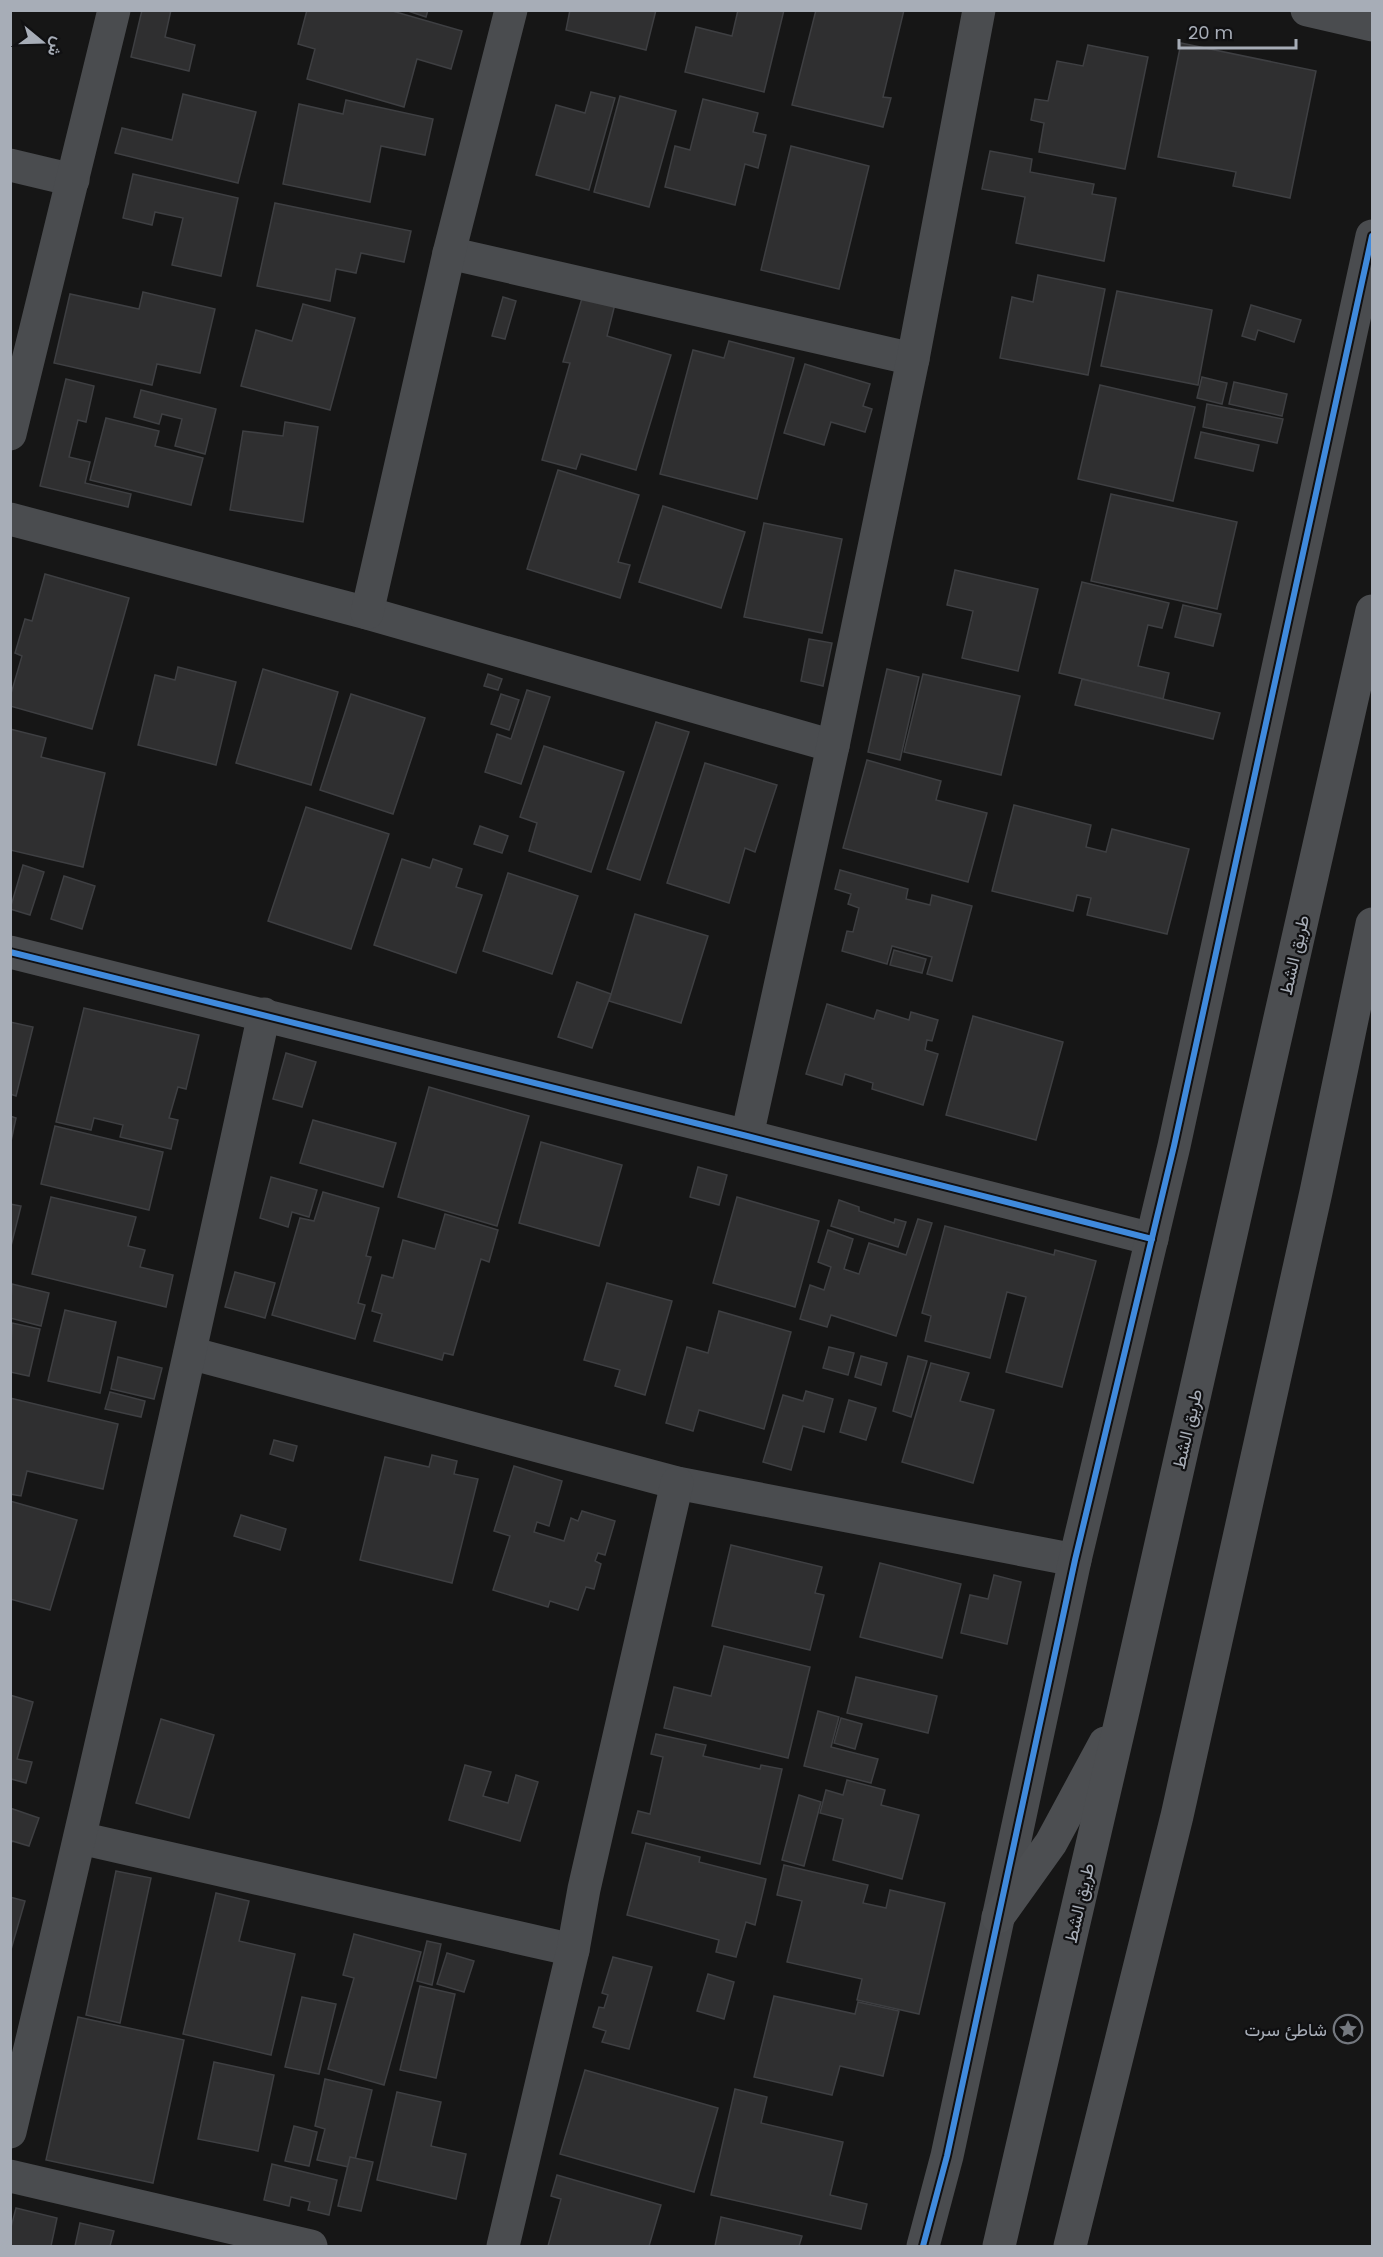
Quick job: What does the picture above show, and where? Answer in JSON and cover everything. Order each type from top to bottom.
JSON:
[{"type":"main road","name":"طريق الشط","points":[[999,2247],[1124,1707],[1372,611]]},
{"type":"main road","points":[[1070,2247],[1177,1816],[1316,1191],[1372,924]]},
{"type":"main road","points":[[998,1917],[1051,1843],[1124,1707]]},
{"type":"street","points":[[10,435],[114,10]]},
{"type":"street","points":[[368,613],[449,253],[511,10]]},
{"type":"street","points":[[747,1136],[833,746],[913,359],[979,10]]},
{"type":"street","points":[[1307,10],[1372,25]]},
{"type":"street","points":[[10,165],[73,180]]},
{"type":"street","points":[[923,2247],[947,2156],[1075,1560],[1152,1239],[1372,236]]},
{"type":"street","points":[[449,253],[913,359]]},
{"type":"street","points":[[10,519],[368,613],[833,746]]},
{"type":"street","points":[[10,952],[1152,1239]]},
{"type":"street","points":[[10,2132],[80,1839],[264,1014]]},
{"type":"street","points":[[190,1353],[677,1484],[1075,1560]]},
{"type":"street","points":[[503,2247],[573,1950],[587,1878],[677,1484]]},
{"type":"street","points":[[80,1839],[573,1950]]},
{"type":"street","points":[[10,2176],[312,2247]]},
{"type":"building","points":[[142,10],[171,10],[165,37],[195,45],[189,71],[131,57]]},
{"type":"building","points":[[307,10],[389,10],[462,31],[451,69],[417,59],[404,107],[307,79],[315,49],[298,44]]},
{"type":"building","points":[[405,10],[428,10],[426,17]]},
{"type":"building","points":[[570,10],[656,10],[646,50],[566,30]]},
{"type":"building","points":[[738,10],[784,10],[764,92],[685,72],[696,27],[732,36]]},
{"type":"building","points":[[816,10],[904,10],[883,97],[891,98],[883,127],[792,105]]},
{"type":"building","points":[[1181,43],[1316,71],[1290,198],[1233,186],[1236,172],[1158,157]]},
{"type":"building","points":[[1088,45],[1148,57],[1125,169],[1039,152],[1044,123],[1031,120],[1035,99],[1048,101],[1057,61],[1083,66]]},
{"type":"building","points":[[591,92],[615,98],[589,190],[536,175],[556,105],[585,113]]},
{"type":"building","points":[[183,94],[256,112],[238,183],[115,153],[122,128],[172,140]]},
{"type":"building","points":[[620,96],[676,111],[649,207],[594,192]]},
{"type":"building","points":[[703,99],[758,113],[753,132],[766,135],[758,168],[745,164],[735,205],[665,187],[675,146],[690,150]]},
{"type":"building","points":[[346,100],[433,119],[425,155],[381,146],[370,202],[283,184],[299,104],[343,114]]},
{"type":"building","points":[[791,146],[869,166],[839,289],[761,270]]},
{"type":"building","points":[[990,151],[1032,159],[1030,172],[1094,184],[1092,194],[1116,198],[1104,261],[1016,243],[1025,197],[982,189]]},
{"type":"building","points":[[133,174],[238,198],[221,276],[172,265],[183,218],[155,212],[152,225],[123,218]]},
{"type":"building","points":[[275,203],[411,231],[404,262],[361,253],[356,273],[336,269],[330,301],[257,286]]},
{"type":"building","points":[[1038,275],[1105,289],[1088,375],[1000,358],[1012,297],[1033,302]]},
{"type":"building","points":[[1117,291],[1212,310],[1198,385],[1101,366]]},
{"type":"building","points":[[143,292],[215,309],[200,373],[157,364],[152,385],[54,363],[70,294],[139,309]]},
{"type":"building","points":[[583,295],[615,304],[607,336],[671,355],[636,470],[581,454],[576,469],[542,460],[570,363],[563,362]]},
{"type":"building","points":[[503,297],[516,301],[505,339],[492,336]]},
{"type":"building","points":[[303,304],[355,318],[330,410],[241,386],[256,330],[292,341]]},
{"type":"building","points":[[1251,305],[1301,320],[1294,342],[1258,330],[1255,340],[1242,336]]},
{"type":"building","points":[[729,341],[794,358],[757,499],[660,474],[693,350],[724,358]]},
{"type":"building","points":[[805,364],[870,384],[863,406],[872,409],[865,432],[831,422],[824,445],[784,433]]},
{"type":"building","points":[[1202,377],[1227,383],[1222,404],[1197,398]]},
{"type":"building","points":[[66,379],[94,386],[86,422],[78,420],[69,457],[90,462],[85,483],[131,494],[128,507],[40,486]]},
{"type":"building","points":[[1234,382],[1287,394],[1282,416],[1229,404]]},
{"type":"building","points":[[1100,385],[1195,407],[1173,501],[1078,479]]},
{"type":"building","points":[[141,390],[216,409],[205,454],[175,446],[182,419],[162,414],[159,424],[134,417]]},
{"type":"building","points":[[1207,404],[1283,419],[1277,443],[1203,427]]},
{"type":"building","points":[[106,418],[159,431],[155,446],[203,458],[191,505],[90,480]]},
{"type":"building","points":[[285,422],[318,427],[303,522],[230,510],[243,431],[283,436]]},
{"type":"building","points":[[1201,432],[1259,445],[1253,471],[1195,458]]},
{"type":"building","points":[[558,470],[639,495],[618,562],[630,565],[620,598],[527,569]]},
{"type":"building","points":[[1111,494],[1237,522],[1217,609],[1091,581]]},
{"type":"building","points":[[663,506],[745,532],[721,608],[639,582]]},
{"type":"building","points":[[764,523],[842,539],[822,633],[744,617]]},
{"type":"building","points":[[955,570],[1038,589],[1018,671],[962,658],[973,611],[947,605]]},
{"type":"building","points":[[45,574],[129,598],[92,729],[10,706],[10,697],[22,656],[15,653],[25,619],[32,621]]},
{"type":"building","points":[[1082,582],[1169,603],[1162,628],[1148,625],[1138,666],[1169,673],[1163,699],[1059,673]]},
{"type":"building","points":[[1183,605],[1221,614],[1213,646],[1175,637]]},
{"type":"building","points":[[809,639],[832,643],[823,686],[801,681]]},
{"type":"building","points":[[178,667],[236,682],[216,765],[138,745],[155,675],[175,680]]},
{"type":"building","points":[[263,669],[338,692],[311,785],[236,763]]},
{"type":"building","points":[[887,669],[919,677],[900,760],[868,752]]},
{"type":"building","points":[[488,674],[502,679],[498,690],[484,686]]},
{"type":"building","points":[[923,674],[1020,696],[1001,775],[904,752]]},
{"type":"building","points":[[1082,679],[1220,713],[1213,739],[1075,705]]},
{"type":"building","points":[[527,690],[550,697],[521,784],[485,772],[497,734],[511,739]]},
{"type":"building","points":[[351,694],[425,718],[393,814],[320,790]]},
{"type":"building","points":[[501,694],[519,700],[509,730],[491,724]]},
{"type":"building","points":[[656,722],[689,732],[640,880],[607,869]]},
{"type":"building","points":[[10,729],[46,738],[41,757],[105,773],[83,867],[10,850]]},
{"type":"building","points":[[544,746],[624,772],[591,872],[529,851],[537,823],[520,817]]},
{"type":"building","points":[[867,760],[941,781],[936,800],[987,813],[968,882],[843,848]]},
{"type":"building","points":[[705,763],[777,785],[755,852],[745,848],[729,903],[667,883]]},
{"type":"building","points":[[1014,805],[1091,825],[1086,847],[1106,852],[1112,829],[1189,849],[1167,934],[1087,915],[1091,898],[1077,895],[1073,911],[992,891]]},
{"type":"building","points":[[306,807],[389,834],[351,949],[268,921]]},
{"type":"building","points":[[480,826],[508,836],[502,853],[474,844]]},
{"type":"building","points":[[402,859],[430,868],[433,859],[462,869],[456,887],[482,895],[456,973],[374,945]]},
{"type":"building","points":[[23,865],[44,872],[30,915],[10,909]]},
{"type":"building","points":[[840,870],[908,889],[906,899],[930,905],[932,895],[972,906],[952,981],[927,974],[932,957],[892,946],[887,964],[842,951],[847,931],[853,932],[859,908],[848,904],[851,894],[835,889]]},
{"type":"building","points":[[508,873],[578,896],[552,974],[483,951]]},
{"type":"building","points":[[64,876],[95,886],[82,929],[51,919]]},
{"type":"building","points":[[635,914],[708,936],[681,1023],[609,1001]]},
{"type":"building","points":[[894,950],[926,959],[922,973],[890,965]]},
{"type":"building","points":[[577,982],[611,994],[592,1048],[558,1037]]},
{"type":"building","points":[[827,1004],[874,1019],[877,1010],[909,1020],[911,1012],[938,1020],[932,1041],[927,1040],[925,1050],[938,1054],[923,1105],[872,1089],[873,1083],[845,1074],[842,1085],[806,1074]]},
{"type":"building","points":[[84,1008],[199,1035],[186,1089],[178,1087],[169,1118],[178,1120],[171,1149],[120,1137],[123,1125],[94,1118],[91,1130],[56,1122]]},
{"type":"building","points":[[973,1016],[1063,1042],[1036,1140],[946,1115]]},
{"type":"building","points":[[10,1022],[33,1027],[16,1096],[10,1094]]},
{"type":"building","points":[[286,1053],[316,1062],[302,1107],[273,1099]]},
{"type":"building","points":[[429,1087],[529,1116],[497,1226],[398,1197]]},
{"type":"building","points":[[10,1116],[16,1118],[10,1146]]},
{"type":"building","points":[[313,1120],[396,1143],[383,1187],[300,1163]]},
{"type":"building","points":[[55,1126],[163,1152],[149,1210],[41,1184]]},
{"type":"building","points":[[541,1142],[622,1165],[599,1246],[519,1223]]},
{"type":"building","points":[[698,1167],[727,1175],[719,1205],[690,1197]]},
{"type":"building","points":[[271,1177],[317,1190],[309,1217],[292,1212],[288,1227],[260,1218]]},
{"type":"building","points":[[323,1192],[379,1208],[366,1256],[371,1257],[358,1303],[365,1305],[355,1339],[272,1315],[300,1218],[314,1221]]},
{"type":"building","points":[[51,1197],[136,1217],[128,1246],[145,1250],[140,1267],[173,1275],[166,1307],[32,1274]]},
{"type":"building","points":[[737,1197],[819,1221],[795,1307],[713,1283]]},
{"type":"building","points":[[839,1200],[859,1207],[859,1211],[894,1223],[895,1219],[906,1222],[898,1247],[831,1226]]},
{"type":"building","points":[[10,1204],[21,1206],[10,1250]]},
{"type":"building","points":[[445,1214],[498,1230],[489,1262],[481,1259],[453,1355],[444,1353],[442,1360],[374,1341],[382,1314],[372,1311],[382,1275],[393,1278],[403,1240],[435,1249]]},
{"type":"building","points":[[918,1219],[932,1223],[896,1336],[831,1315],[827,1327],[800,1319],[810,1285],[824,1290],[831,1267],[818,1262],[828,1230],[853,1239],[844,1269],[859,1274],[869,1243],[906,1255]]},
{"type":"building","points":[[945,1226],[1054,1255],[1055,1250],[1096,1261],[1062,1387],[1006,1372],[1026,1297],[1007,1292],[990,1358],[925,1341],[931,1316],[922,1313]]},
{"type":"building","points":[[235,1272],[275,1283],[265,1318],[225,1307]]},
{"type":"building","points":[[607,1283],[672,1301],[645,1395],[615,1386],[620,1370],[584,1360]]},
{"type":"building","points":[[12,1284],[49,1293],[41,1326],[10,1318]]},
{"type":"building","points":[[65,1310],[116,1322],[100,1393],[48,1381]]},
{"type":"building","points":[[719,1311],[791,1332],[764,1429],[699,1410],[693,1431],[666,1423],[687,1347],[708,1353]]},
{"type":"building","points":[[12,1323],[40,1329],[29,1376],[10,1372]]},
{"type":"building","points":[[829,1347],[854,1353],[848,1375],[823,1368]]},
{"type":"building","points":[[861,1356],[887,1363],[881,1385],[855,1377]]},
{"type":"building","points":[[908,1356],[927,1361],[911,1417],[893,1411]]},
{"type":"building","points":[[118,1357],[162,1368],[154,1399],[111,1389]]},
{"type":"building","points":[[931,1363],[969,1373],[960,1401],[994,1410],[973,1483],[902,1462]]},
{"type":"building","points":[[806,1391],[833,1399],[824,1432],[803,1426],[791,1470],[763,1462],[783,1395],[803,1401]]},
{"type":"building","points":[[110,1392],[145,1401],[141,1417],[105,1409]]},
{"type":"building","points":[[10,1398],[118,1424],[103,1489],[27,1471],[21,1496],[10,1494]]},
{"type":"building","points":[[849,1400],[876,1408],[866,1440],[840,1432]]},
{"type":"building","points":[[274,1440],[297,1446],[293,1461],[270,1454]]},
{"type":"building","points":[[432,1455],[457,1461],[454,1474],[478,1479],[452,1583],[360,1560],[385,1457],[429,1467]]},
{"type":"building","points":[[514,1466],[562,1481],[549,1526],[537,1522],[534,1532],[564,1541],[571,1518],[578,1521],[582,1511],[615,1521],[605,1555],[598,1553],[595,1561],[601,1564],[594,1589],[586,1587],[578,1610],[550,1601],[548,1607],[493,1590],[510,1536],[494,1531]]},
{"type":"building","points":[[10,1501],[77,1520],[50,1610],[10,1599]]},
{"type":"building","points":[[241,1515],[286,1529],[280,1550],[234,1536]]},
{"type":"building","points":[[731,1545],[822,1567],[815,1593],[824,1595],[810,1650],[712,1626]]},
{"type":"building","points":[[880,1563],[961,1584],[942,1658],[860,1637]]},
{"type":"building","points":[[994,1575],[1021,1582],[1007,1644],[961,1633],[970,1595],[988,1599]]},
{"type":"building","points":[[724,1646],[810,1667],[788,1758],[664,1728],[674,1687],[711,1696]]},
{"type":"building","points":[[856,1677],[937,1696],[928,1733],[847,1713]]},
{"type":"building","points":[[10,1695],[33,1702],[17,1759],[32,1762],[26,1783],[11,1779],[10,1782]]},
{"type":"building","points":[[818,1711],[839,1717],[831,1747],[878,1759],[871,1783],[804,1766]]},
{"type":"building","points":[[841,1718],[862,1724],[855,1749],[834,1743]]},
{"type":"building","points":[[161,1719],[214,1735],[189,1818],[136,1803]]},
{"type":"building","points":[[656,1734],[706,1745],[703,1756],[760,1769],[761,1765],[782,1769],[760,1864],[632,1833],[638,1811],[650,1814],[663,1757],[651,1754]]},
{"type":"building","points":[[465,1765],[491,1772],[483,1796],[508,1803],[516,1775],[538,1782],[520,1841],[449,1820]]},
{"type":"building","points":[[847,1780],[885,1790],[881,1805],[919,1815],[902,1879],[833,1860],[843,1819],[820,1813],[826,1790],[843,1795]]},
{"type":"building","points":[[799,1795],[821,1802],[804,1866],[782,1860]]},
{"type":"building","points":[[10,1808],[39,1818],[29,1846],[12,1841],[10,1847]]},
{"type":"building","points":[[646,1843],[700,1857],[699,1862],[766,1879],[755,1925],[746,1922],[736,1957],[716,1952],[719,1940],[627,1915]]},
{"type":"building","points":[[784,1865],[868,1885],[863,1903],[886,1908],[890,1890],[945,1903],[919,2014],[857,2000],[862,1979],[787,1962],[802,1901],[777,1895]]},
{"type":"building","points":[[116,1871],[151,1878],[120,2023],[86,2015]]},
{"type":"building","points":[[216,1893],[249,1901],[239,1941],[295,1954],[271,2055],[183,2034]]},
{"type":"building","points":[[10,1897],[25,1901],[10,1953]]},
{"type":"building","points":[[354,1934],[421,1952],[384,2085],[328,2069],[354,1978],[343,1975]]},
{"type":"building","points":[[427,1941],[441,1944],[432,1985],[417,1981]]},
{"type":"building","points":[[447,1953],[474,1961],[464,1992],[437,1984]]},
{"type":"building","points":[[613,1957],[652,1967],[629,2049],[602,2042],[606,2031],[593,2027],[599,2007],[604,2008],[608,1995],[602,1993]]},
{"type":"building","points":[[708,1974],[734,1982],[724,2019],[697,2011]]},
{"type":"building","points":[[420,1986],[455,1994],[436,2078],[400,2070]]},
{"type":"building","points":[[774,1996],[855,2014],[858,2002],[899,2011],[883,2076],[840,2066],[832,2095],[754,2077]]},
{"type":"building","points":[[302,1997],[336,2004],[319,2074],[285,2067]]},
{"type":"building","points":[[78,2017],[184,2040],[153,2183],[46,2160]]},
{"type":"building","points":[[214,2062],[274,2075],[258,2151],[198,2139]]},
{"type":"building","points":[[585,2070],[718,2108],[694,2192],[560,2154]]},
{"type":"building","points":[[325,2079],[372,2090],[353,2168],[317,2160],[325,2129],[315,2126]]},
{"type":"building","points":[[735,2089],[767,2097],[761,2123],[843,2142],[830,2195],[867,2204],[861,2229],[711,2195]]},
{"type":"building","points":[[397,2092],[441,2102],[431,2146],[466,2154],[456,2199],[377,2180]]},
{"type":"building","points":[[294,2126],[317,2132],[309,2166],[285,2161]]},
{"type":"building","points":[[350,2157],[373,2162],[361,2211],[338,2206]]},
{"type":"building","points":[[272,2164],[337,2180],[329,2215],[308,2210],[310,2202],[291,2197],[289,2206],[264,2200]]},
{"type":"building","points":[[557,2175],[661,2205],[649,2246],[548,2246],[561,2199],[551,2196]]},
{"type":"building","points":[[16,2208],[57,2218],[51,2246],[10,2246],[10,2231]]},
{"type":"building","points":[[721,2217],[802,2236],[799,2246],[715,2246]]},
{"type":"building","points":[[80,2223],[114,2231],[110,2246],[75,2246]]},
{"type":"cycle path","points":[[923,2246],[947,2156],[1075,1560],[1174,1146],[1372,236]]},
{"type":"cycle path","points":[[10,952],[1152,1239]]},
{"type":"place","name":"شاطئ سرت","points":[[1348,2029]]}]
